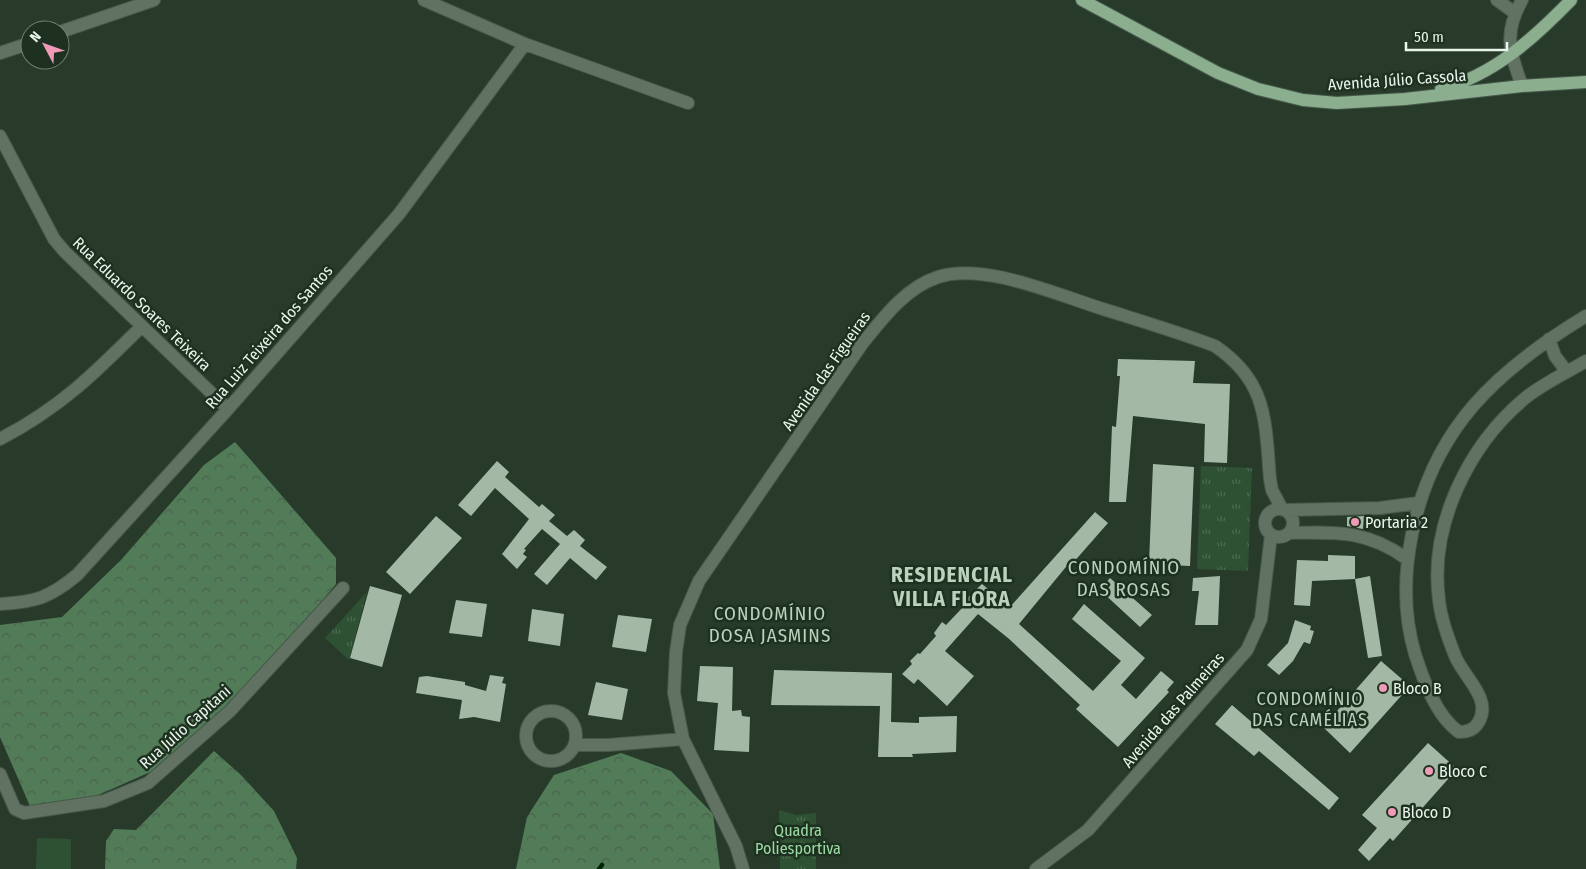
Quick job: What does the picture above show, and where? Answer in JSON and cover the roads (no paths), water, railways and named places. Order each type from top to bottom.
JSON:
[{"type":"main road","name":"Avenida Júlio Cassola","points":[[1082,0],[1218,73],[1258,89],[1303,100],[1337,103],[1405,99],[1522,86],[1586,82]]},
{"type":"main road","points":[[1405,99],[1453,86],[1491,69],[1547,24],[1571,0]]},
{"type":"street","points":[[70,29],[154,0]]},
{"type":"street","points":[[424,0],[525,44],[688,103]]},
{"type":"street","points":[[1496,0],[1515,13]]},
{"type":"street","points":[[1522,0],[1510,29],[1511,54],[1522,86]]},
{"type":"street","name":"Rua Luiz Teixeira dos Santos","points":[[0,604],[40,599],[57,592],[77,575],[228,409],[399,214],[525,44]]},
{"type":"street","points":[[0,53],[20,46]]},
{"type":"street","name":"Rua Eduardo Soares Teixeira","points":[[0,136],[54,239],[65,252],[228,409]]},
{"type":"street","name":"Avenida das Figueiras","points":[[743,869],[736,846],[683,739],[674,693],[676,652],[680,625],[698,581],[862,344],[890,310],[914,289],[938,277],[961,273],[1004,277],[1215,346],[1231,357],[1247,374],[1263,408],[1272,490],[1284,509]]},
{"type":"street","points":[[1586,316],[1522,359],[1475,401],[1452,430],[1439,454],[1418,502],[1407,559],[1405,600],[1410,636],[1418,661],[1444,719],[1459,732],[1466,732],[1478,724],[1482,715],[1482,706],[1478,693],[1457,660],[1439,601],[1438,562],[1443,529],[1456,489],[1478,452],[1501,420],[1526,397],[1586,361]]},
{"type":"street","points":[[0,439],[32,423],[67,398],[142,326]]},
{"type":"street","points":[[1549,340],[1555,356],[1568,372]]},
{"type":"street","points":[[1407,559],[1381,542],[1361,536],[1334,532],[1289,533],[1280,537],[1271,535],[1265,527],[1266,517],[1272,510],[1380,508],[1418,502]]},
{"type":"street","points":[[1284,509],[1293,521],[1289,533]]},
{"type":"street","name":"Avenida das Palmeiras","points":[[1036,869],[1088,830],[1247,650],[1261,619],[1271,535]]},
{"type":"street","name":"Rua Júlio Capitani","points":[[0,774],[15,809],[24,813],[78,806],[104,800],[148,783],[230,710],[343,588]]},
{"type":"street","points":[[575,745],[576,729],[567,716],[560,712],[552,711],[536,716],[527,729],[528,746],[533,753],[543,760],[556,761],[564,758],[575,745],[608,745],[683,739]]},
{"type":"waterway","points":[[599,869],[602,865]]},
{"type":"place","name":"Portaria 2","points":[[1355,522]]},
{"type":"place","name":"Bloco B","points":[[1383,688]]},
{"type":"place","name":"Bloco C","points":[[1429,771]]},
{"type":"place","name":"Bloco D","points":[[1392,812]]},
{"type":"district","name":"CONDOMÍNIO DAS ROSAS","points":[[1124,578]]},
{"type":"district","name":"RESIDENCIAL VILLA FLORA","points":[[952,587]]},
{"type":"district","name":"CONDOMÍNIO DOSA JASMINS","points":[[770,624]]},
{"type":"district","name":"CONDOMÍNIO DAS CAMÉLIAS","points":[[1310,710]]},
{"type":"park label","name":"Quadra Poliesportiva","points":[[798,839]]}]
